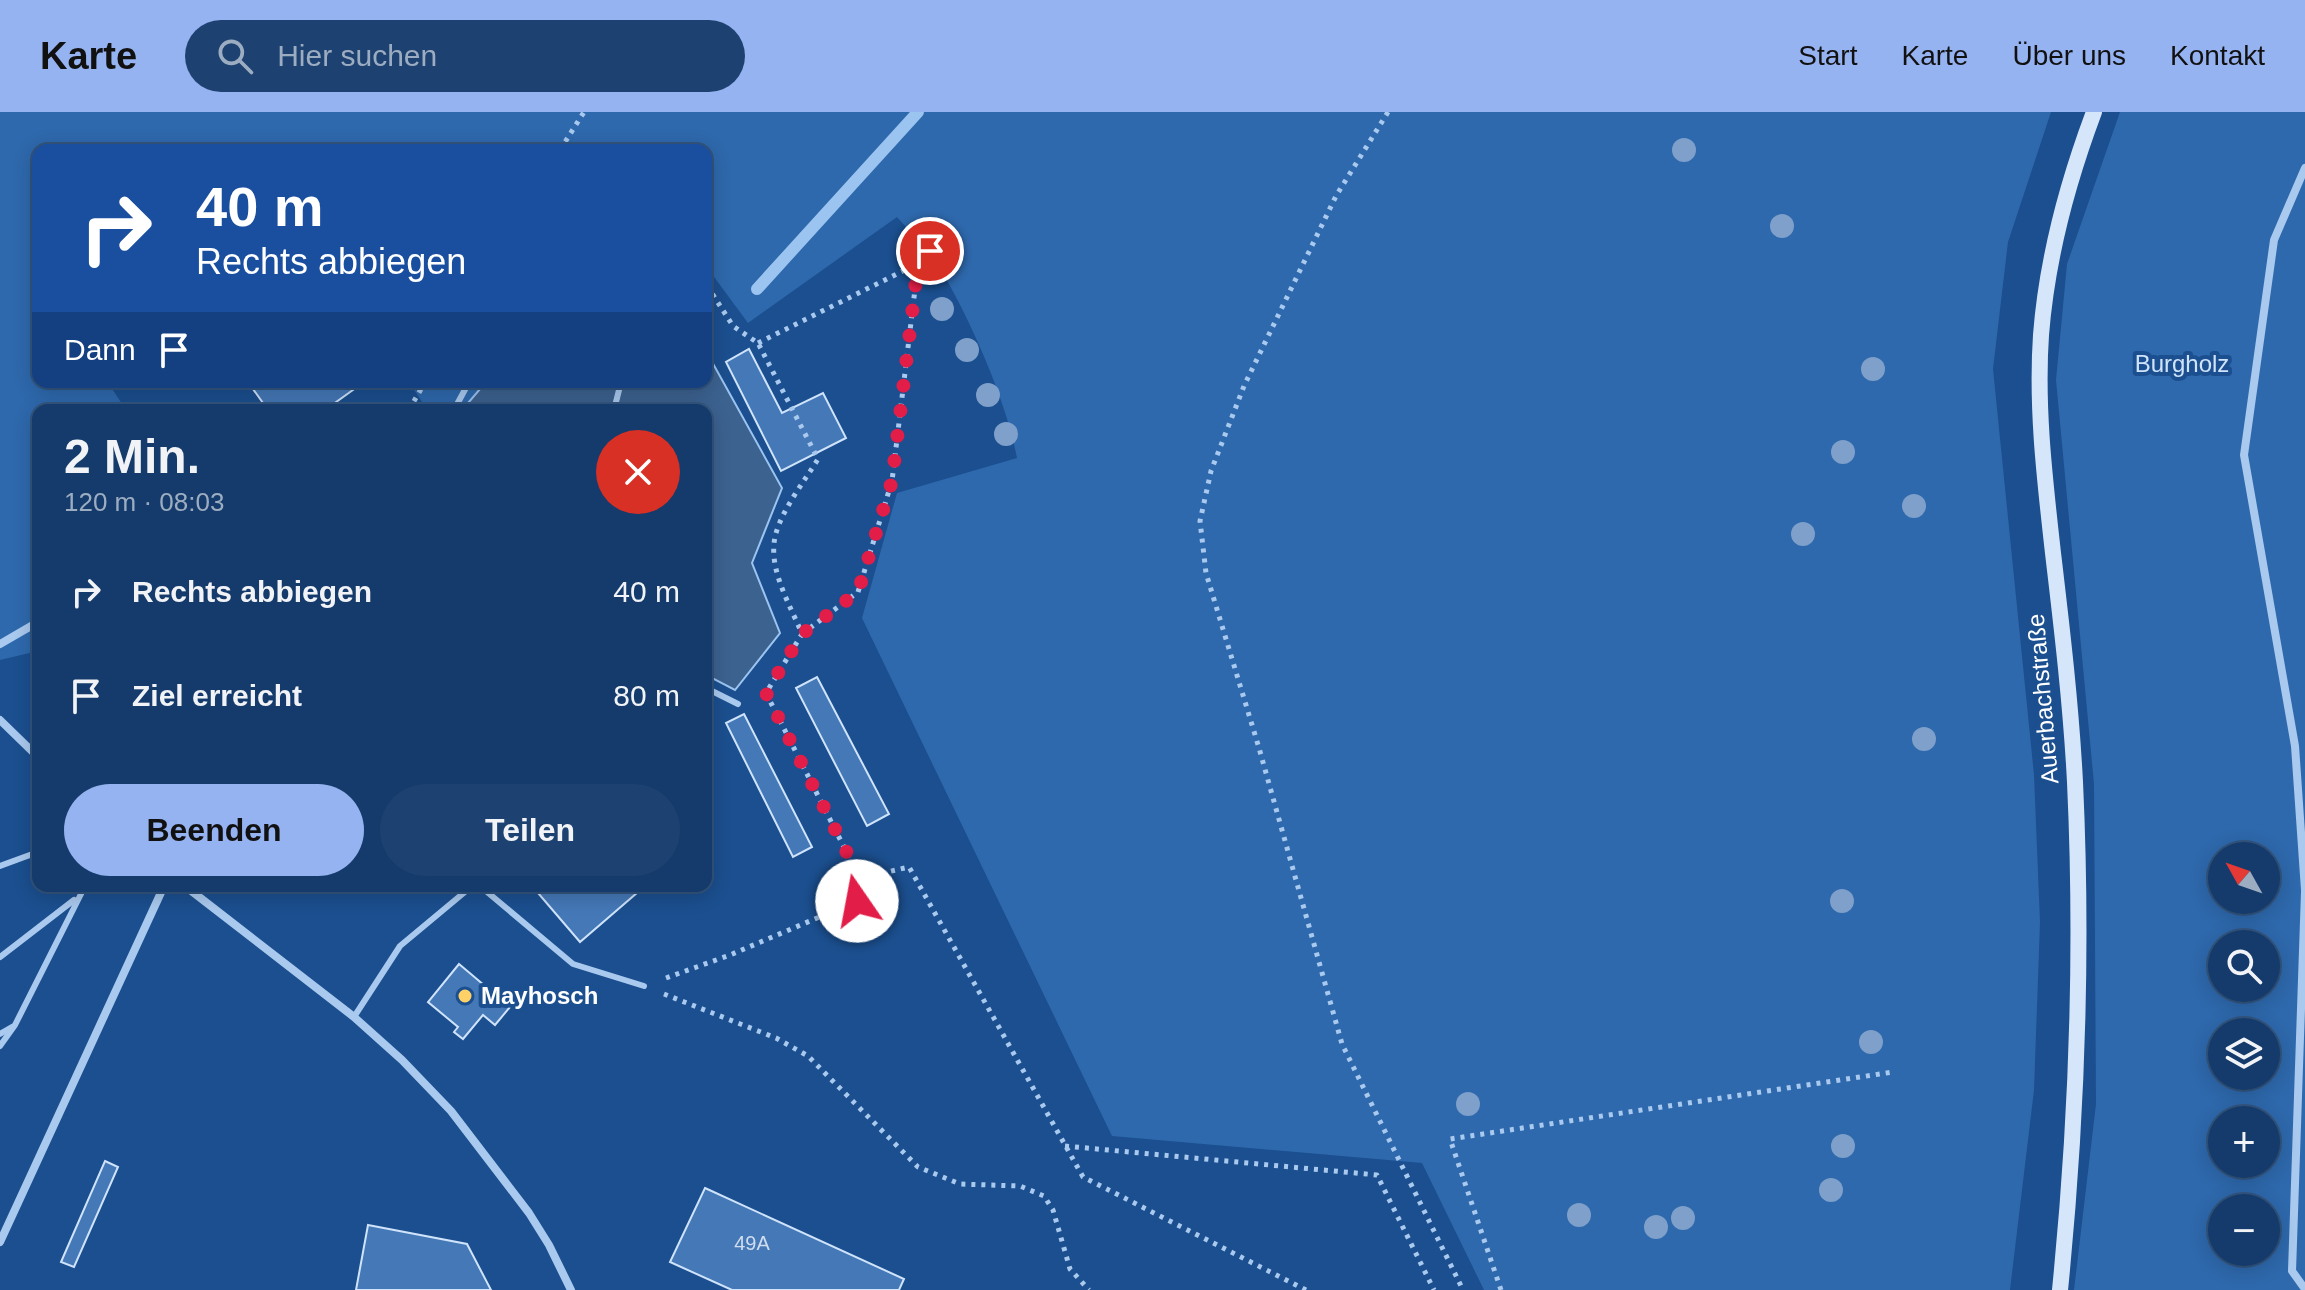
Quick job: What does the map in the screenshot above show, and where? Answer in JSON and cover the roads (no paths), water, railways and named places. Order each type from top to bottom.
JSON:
[{"type":"main road","name":"Auerbachstraße","points":[[2060,1290],[2076,1102],[2079,884],[2075,780],[2065,657],[2043,463],[2039,393],[2049,273],[2060,214],[2094,112]]},
{"type":"street","points":[[2305,168],[2274,240],[2244,455],[2295,746],[2305,891],[2292,1271],[2305,1289]]},
{"type":"street","points":[[0,644],[32,625]]},
{"type":"street","points":[[0,720],[32,751]]},
{"type":"street","points":[[0,1242],[161,892]]},
{"type":"street","points":[[193,892],[354,1017],[402,1060],[451,1111],[529,1213],[571,1290]]},
{"type":"lane","points":[[712,691],[738,704]]},
{"type":"lane","points":[[1,864],[32,854]]},
{"type":"lane","points":[[0,1046],[15,1025],[81,892]]},
{"type":"lane","points":[[354,1017],[400,946],[465,892]]},
{"type":"lane","points":[[487,892],[573,964],[644,986]]},
{"type":"lane","points":[[0,957],[77,898]]},
{"type":"lane","points":[[0,1034],[15,1025]]},
{"type":"waterway","points":[[757,289],[918,112]]},
{"type":"place","name":"Mayhosch","points":[[465,996]]},
{"type":"park label","name":"Burgholz","points":[[2182,364]]}]
